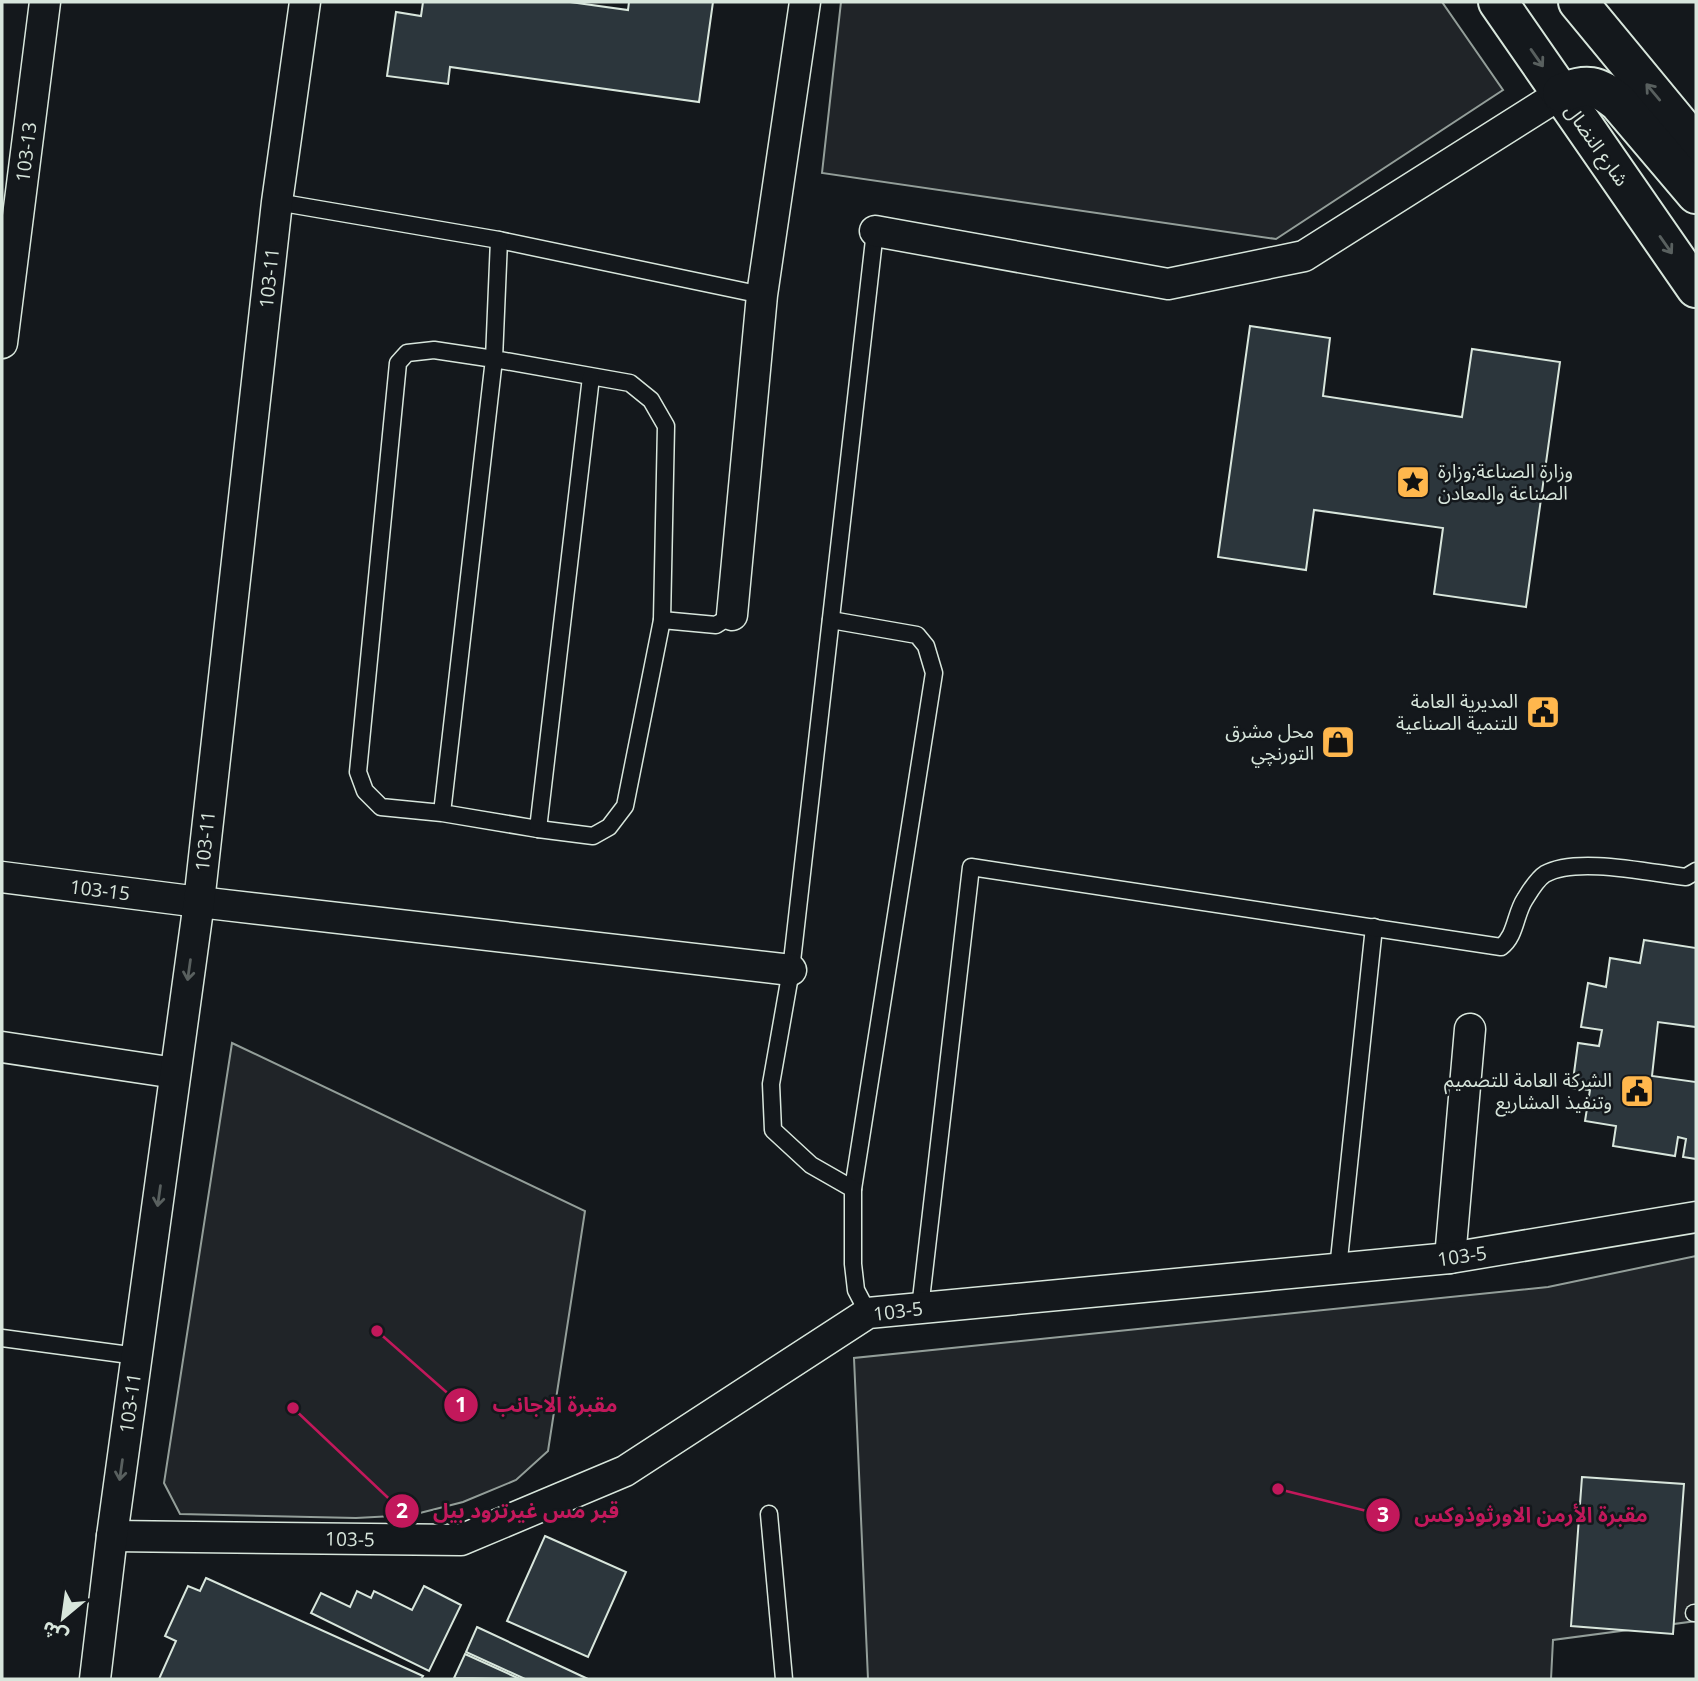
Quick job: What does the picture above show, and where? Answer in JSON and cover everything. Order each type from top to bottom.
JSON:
[{"type":"main road","name":"شارع النضال","points":[[1498,2],[1696,288]]},
{"type":"main road","points":[[1578,2],[1696,145]]},
{"type":"main road","points":[[1562,93],[1580,86],[1594,87],[1607,93],[1618,102],[1696,194]]},
{"type":"street","name":"103-13","points":[[2,343],[45,2]]},
{"type":"street","name":"103-11","points":[[94,1679],[199,902],[277,202],[305,2]]},
{"type":"street","points":[[732,615],[762,295],[805,2]]},
{"type":"street","points":[[875,231],[1168,284],[1304,256],[1562,93]]},
{"type":"street","name":"103-15","points":[[2,877],[791,970]]},
{"type":"street","points":[[1450,1258],[1470,1029]]},
{"type":"street","points":[[2,1047],[175,1073]]},
{"type":"street","name":"103-5","points":[[113,1535],[461,1540],[625,1471],[868,1313],[1450,1258],[1696,1217]]},
{"type":"lane","points":[[277,202],[499,240],[762,295]]},
{"type":"lane","points":[[853,1189],[811,1165],[773,1130],[771,1084],[791,970],[875,231]]},
{"type":"lane","points":[[442,813],[494,359],[499,240]]},
{"type":"lane","points":[[434,350],[591,377],[630,383],[651,400],[666,426],[662,620],[625,806],[609,827],[593,836],[442,813],[382,807],[365,792],[358,772],[398,363],[407,353],[434,350]]},
{"type":"lane","points":[[538,829],[591,377]]},
{"type":"lane","points":[[662,620],[716,625],[732,615]]},
{"type":"lane","points":[[831,620],[917,635],[926,646],[934,673],[853,1189],[853,1264],[856,1290],[868,1313]]},
{"type":"lane","points":[[920,1308],[971,867],[1501,947],[1511,935],[1522,902],[1544,874],[1574,866],[1598,866],[1686,877],[1696,871]]},
{"type":"lane","points":[[1338,1269],[1374,927]]},
{"type":"lane","points":[[2,1338],[137,1356]]},
{"type":"lane","points":[[769,1514],[784,1679]]},
{"type":"shaded area","points":[[841,2],[1442,2],[1503,90],[1276,239],[822,173]]},
{"type":"shaded area","points":[[232,1043],[585,1211],[548,1451],[516,1480],[463,1502],[412,1515],[356,1518],[180,1514],[164,1483]]},
{"type":"shaded area","points":[[1696,1256],[1696,1621],[1553,1640],[1551,1679],[868,1679],[854,1358],[1548,1287]]},
{"type":"building","points":[[423,2],[570,2],[628,10],[629,2],[713,2],[699,102],[450,67],[448,84],[387,76],[396,12],[421,16]]},
{"type":"building","points":[[1250,326],[1330,338],[1323,396],[1462,417],[1472,349],[1560,362],[1526,607],[1434,594],[1443,528],[1314,510],[1306,570],[1218,557]]},
{"type":"building","points":[[1644,940],[1696,948],[1696,1027],[1658,1022],[1652,1076],[1696,1082],[1696,1159],[1683,1157],[1686,1139],[1678,1137],[1675,1156],[1613,1146],[1616,1126],[1585,1121],[1590,1090],[1572,1088],[1578,1043],[1599,1046],[1602,1030],[1581,1027],[1588,983],[1606,987],[1610,958],[1640,963]]},
{"type":"building","points":[[1582,1477],[1684,1484],[1673,1634],[1571,1626]]},
{"type":"building","points":[[545,1536],[626,1572],[588,1657],[507,1621]]},
{"type":"building","points":[[206,1578],[423,1676],[421,1679],[159,1679],[176,1641],[165,1636],[188,1586],[200,1591]]},
{"type":"building","points":[[424,1586],[461,1605],[429,1671],[311,1613],[321,1593],[350,1607],[357,1591],[371,1598],[374,1591],[412,1610]]},
{"type":"building","points":[[477,1627],[588,1679],[525,1679],[466,1652]]},
{"type":"building","points":[[465,1654],[520,1679],[454,1678]]},
{"type":"place","name":"وزارة الصناعة;وزارة الصناعة والمعادن","points":[[1413,482]]},
{"type":"place","name":"المديرية العامة للتنمية الصناعية","points":[[1543,712]]},
{"type":"place","name":"محل مشرق التورنچي","points":[[1338,742]]},
{"type":"place","name":"الشركة العامة للتصميم وتنفيذ المشاريع","points":[[1637,1091]]},
{"type":"place","name":"مقبرة الاجانب","points":[[377,1331]]},
{"type":"place","name":"قبر مس غيرترود بيل","points":[[293,1408]]},
{"type":"place","name":"مقبرة الأرمن الاورثوذوكس","points":[[1278,1489]]}]
